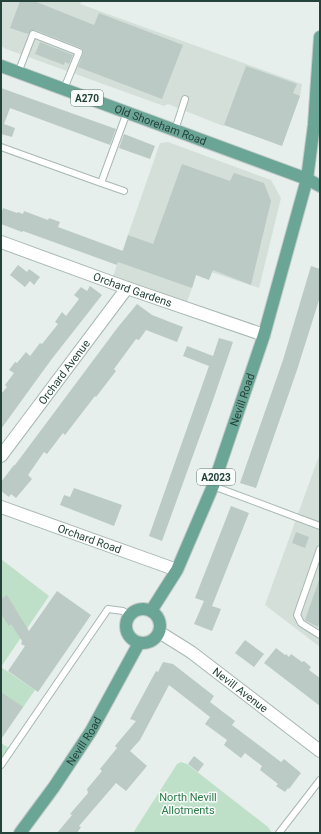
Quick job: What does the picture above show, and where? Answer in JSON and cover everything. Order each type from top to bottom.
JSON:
[{"type":"main road","name":"A2023","points":[[307,179],[314,125],[320,38]]},
{"type":"main road","name":"Old Shoreham Road","points":[[1,66],[307,179],[320,186]]},
{"type":"main road","name":"Nevill Road","points":[[151,611],[177,570],[213,486],[264,335],[307,179]]},
{"type":"main road","points":[[139,609],[151,611],[156,614],[159,620],[160,632],[154,640],[144,644],[133,640],[128,635],[126,628],[126,621],[129,615],[139,609]]},
{"type":"main road","name":"Nevill Road","points":[[20,833],[54,787],[91,731],[139,643]]},
{"type":"street","name":"Orchard Gardens","points":[[1,242],[264,335]]},
{"type":"street","name":"Orchard Avenue","points":[[1,456],[128,288]]},
{"type":"street","name":"Orchard Road","points":[[1,507],[177,570]]},
{"type":"street","name":"Nevill Avenue","points":[[160,632],[191,652],[320,751]]},
{"type":"lane","points":[[18,72],[33,34],[79,52],[64,89]]},
{"type":"lane","points":[[175,130],[185,99]]},
{"type":"lane","points":[[101,183],[127,112]]},
{"type":"lane","points":[[1,147],[124,191]]},
{"type":"lane","points":[[213,486],[320,526]]},
{"type":"lane","points":[[320,549],[298,615],[301,623],[320,635]]},
{"type":"lane","points":[[1,765],[108,609],[123,611],[129,615]]},
{"type":"lane","points":[[279,833],[320,780]]},
{"type":"shaded area","points":[[1,1],[82,1],[80,4],[302,84],[300,96],[282,146],[225,125],[223,126],[168,104],[164,106],[6,49],[1,46]]},
{"type":"shaded area","points":[[168,142],[271,180],[281,198],[259,288],[199,268],[187,302],[113,276],[160,143]]},
{"type":"shaded area","points":[[320,453],[320,647],[265,605]]},
{"type":"green space","points":[[1,559],[49,596],[1,667]]},
{"type":"green space","points":[[1,667],[35,690],[1,739]]},
{"type":"green space","points":[[1,743],[9,748],[1,759]]},
{"type":"green space","name":"North Nevill Allotments","points":[[181,762],[187,764],[268,827],[272,833],[133,833],[177,764]]},
{"type":"building","points":[[20,1],[34,1],[94,25],[99,13],[183,45],[162,99],[78,67],[83,53],[81,48],[35,30],[31,30],[28,34],[10,28]]},
{"type":"building","points":[[40,42],[73,55],[69,64],[65,62],[64,65],[35,54]]},
{"type":"building","points":[[246,66],[297,84],[293,93],[300,96],[282,146],[224,125]]},
{"type":"building","points":[[1,88],[116,129],[110,145],[10,108],[4,124],[15,128],[12,137],[1,134]]},
{"type":"building","points":[[124,134],[155,146],[150,159],[119,148]]},
{"type":"building","points":[[182,164],[230,181],[234,173],[264,183],[271,201],[251,285],[213,270],[209,280],[196,275],[192,288],[118,262],[117,265],[1,224],[1,214],[3,208],[23,214],[24,211],[48,220],[49,218],[60,222],[58,227],[123,251],[128,235],[153,244]]},
{"type":"building","points":[[18,265],[27,272],[29,269],[40,277],[34,285],[30,281],[25,287],[10,275]]},
{"type":"building","points":[[311,266],[320,269],[320,297],[297,370],[256,488],[240,483],[283,360]]},
{"type":"building","points":[[90,286],[102,295],[51,360],[1,429],[1,394],[7,387],[5,385],[14,373],[9,370],[26,352],[30,356],[40,343],[42,344],[58,324],[55,322],[62,312],[66,316],[79,299],[74,295],[81,287],[87,291]]},
{"type":"building","points":[[137,304],[152,315],[183,327],[177,342],[146,330],[139,340],[136,339],[114,369],[116,371],[96,397],[95,396],[65,435],[63,433],[47,454],[44,452],[28,475],[32,479],[16,498],[11,494],[9,497],[1,491],[1,482]]},
{"type":"building","points":[[219,338],[233,342],[162,541],[149,536],[209,366],[183,356],[187,346],[213,356]]},
{"type":"building","points":[[74,488],[122,505],[114,526],[60,505],[64,495],[70,497]]},
{"type":"building","points":[[231,506],[249,513],[212,606],[221,609],[212,631],[194,624],[204,601],[195,598]]},
{"type":"building","points":[[296,532],[309,537],[305,548],[292,543]]},
{"type":"building","points":[[319,580],[320,620],[318,627],[305,620]]},
{"type":"building","points":[[57,591],[91,615],[38,692],[8,671],[25,646],[21,644],[22,641],[11,624],[9,626],[1,614],[1,599],[7,595],[29,631]]},
{"type":"building","points":[[245,640],[264,654],[254,667],[235,653]]},
{"type":"building","points":[[276,648],[289,657],[291,654],[302,662],[304,661],[311,667],[309,670],[320,678],[320,706],[264,663]]},
{"type":"building","points":[[163,662],[173,664],[214,696],[210,702],[235,721],[232,725],[281,762],[284,759],[301,773],[285,792],[276,786],[278,784],[260,770],[262,766],[245,753],[241,758],[224,745],[227,740],[205,724],[210,717],[169,685],[140,740],[130,751],[147,766],[126,791],[116,783],[79,826],[81,827],[77,833],[57,833],[72,815],[70,814],[88,793],[87,789],[102,771],[100,769],[117,748],[115,746],[136,721],[130,719],[156,671],[158,672]]},
{"type":"building","points":[[1,692],[23,707],[1,739]]},
{"type":"building","points":[[194,756],[204,764],[198,772],[188,764]]}]
